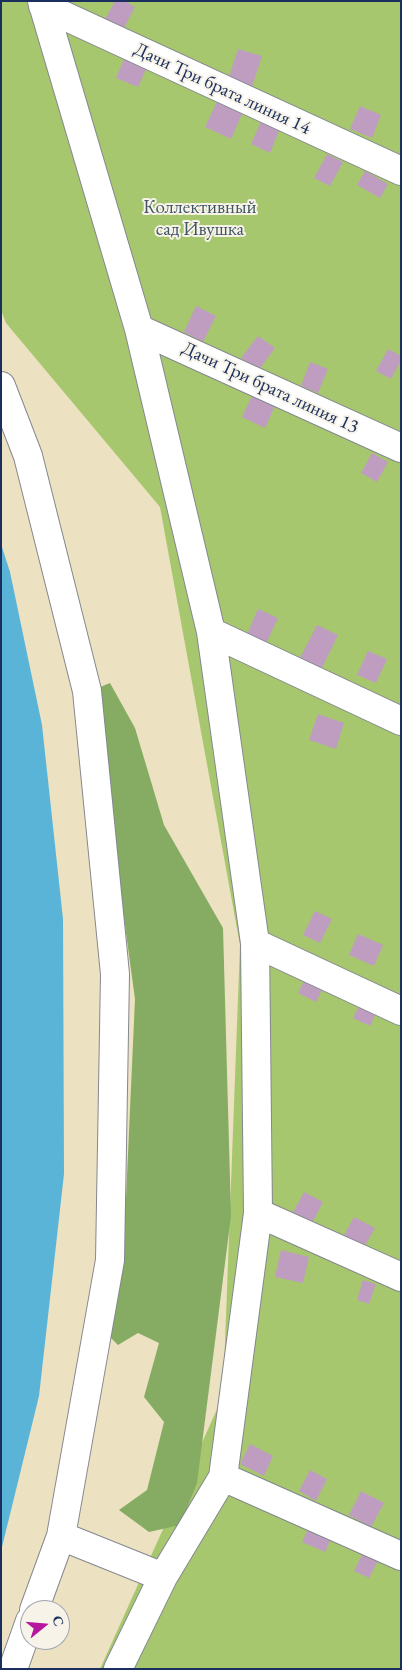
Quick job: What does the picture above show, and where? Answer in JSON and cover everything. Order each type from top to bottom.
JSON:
[{"type":"street","name":"Дачи Три брата линия 14","points":[[42,4],[401,171]]},
{"type":"street","points":[[42,4],[139,328],[211,632],[255,943],[258,1213],[223,1476],[163,1577],[118,1669]]},
{"type":"street","name":"Дачи Три брата линия 13","points":[[139,328],[401,448]]},
{"type":"street","points":[[1,386],[28,456],[87,691],[115,974],[110,1260],[61,1536],[38,1600]]},
{"type":"street","points":[[211,632],[401,721]]},
{"type":"street","points":[[255,943],[401,1011]]},
{"type":"street","points":[[258,1213],[401,1277]]},
{"type":"street","points":[[223,1476],[401,1556]]},
{"type":"street","points":[[61,1536],[163,1577]]},
{"type":"street","points":[[12,1669],[20,1648]]},
{"type":"green space","name":"Коллективный сад Ивушка","points":[[1,1],[401,1],[401,1669],[100,1669],[223,1396],[240,945],[160,507],[6,323],[1,310]]},
{"type":"green space","points":[[110,683],[135,728],[164,825],[223,928],[231,1216],[197,1483],[180,1525],[149,1532],[119,1510],[147,1490],[164,1422],[144,1397],[159,1343],[138,1333],[118,1345],[107,1334],[126,1198],[135,999],[93,690]]},
{"type":"water","points":[[1,544],[10,572],[42,725],[63,919],[64,1174],[39,1396],[1,1551]]},
{"type":"building","points":[[115,1],[125,1],[135,7],[123,30],[105,19]]},
{"type":"building","points":[[238,49],[262,56],[252,87],[228,80]]},
{"type":"building","points":[[128,50],[150,60],[138,87],[116,78]]},
{"type":"building","points":[[217,102],[242,114],[231,139],[205,127]]},
{"type":"building","points":[[360,106],[381,115],[372,138],[350,129]]},
{"type":"building","points":[[265,113],[283,121],[270,153],[251,144]]},
{"type":"building","points":[[327,154],[343,162],[330,186],[314,178]]},
{"type":"building","points":[[365,171],[388,184],[380,198],[357,185]]},
{"type":"building","points":[[196,306],[216,316],[203,342],[184,332]]},
{"type":"building","points":[[258,336],[275,348],[258,371],[241,358]]},
{"type":"building","points":[[388,349],[401,356],[401,360],[391,379],[376,371]]},
{"type":"building","points":[[310,362],[328,369],[318,393],[301,386]]},
{"type":"building","points":[[256,388],[278,399],[265,428],[242,417]]},
{"type":"building","points":[[372,453],[388,462],[377,482],[361,473]]},
{"type":"building","points":[[258,609],[278,618],[264,648],[245,639]]},
{"type":"building","points":[[317,625],[338,635],[320,672],[298,662]]},
{"type":"building","points":[[368,651],[387,659],[376,683],[357,675]]},
{"type":"building","points":[[318,714],[344,723],[336,749],[309,740]]},
{"type":"building","points":[[315,911],[332,919],[320,943],[303,935]]},
{"type":"building","points":[[358,934],[383,945],[374,966],[349,955]]},
{"type":"building","points":[[309,971],[327,979],[316,1002],[298,993]]},
{"type":"building","points":[[363,998],[379,1006],[370,1026],[353,1018]]},
{"type":"building","points":[[304,1192],[323,1202],[310,1227],[291,1216]]},
{"type":"building","points":[[354,1217],[375,1228],[362,1251],[342,1239]]},
{"type":"building","points":[[281,1250],[309,1257],[303,1283],[275,1277]]},
{"type":"building","points":[[363,1280],[376,1284],[369,1304],[357,1300]]},
{"type":"building","points":[[250,1444],[273,1456],[264,1476],[240,1464]]},
{"type":"building","points":[[310,1470],[327,1479],[316,1501],[299,1491]]},
{"type":"building","points":[[361,1491],[384,1503],[371,1527],[349,1515]]},
{"type":"building","points":[[313,1519],[335,1530],[325,1552],[302,1542]]},
{"type":"building","points":[[367,1545],[382,1553],[369,1578],[354,1571]]}]
